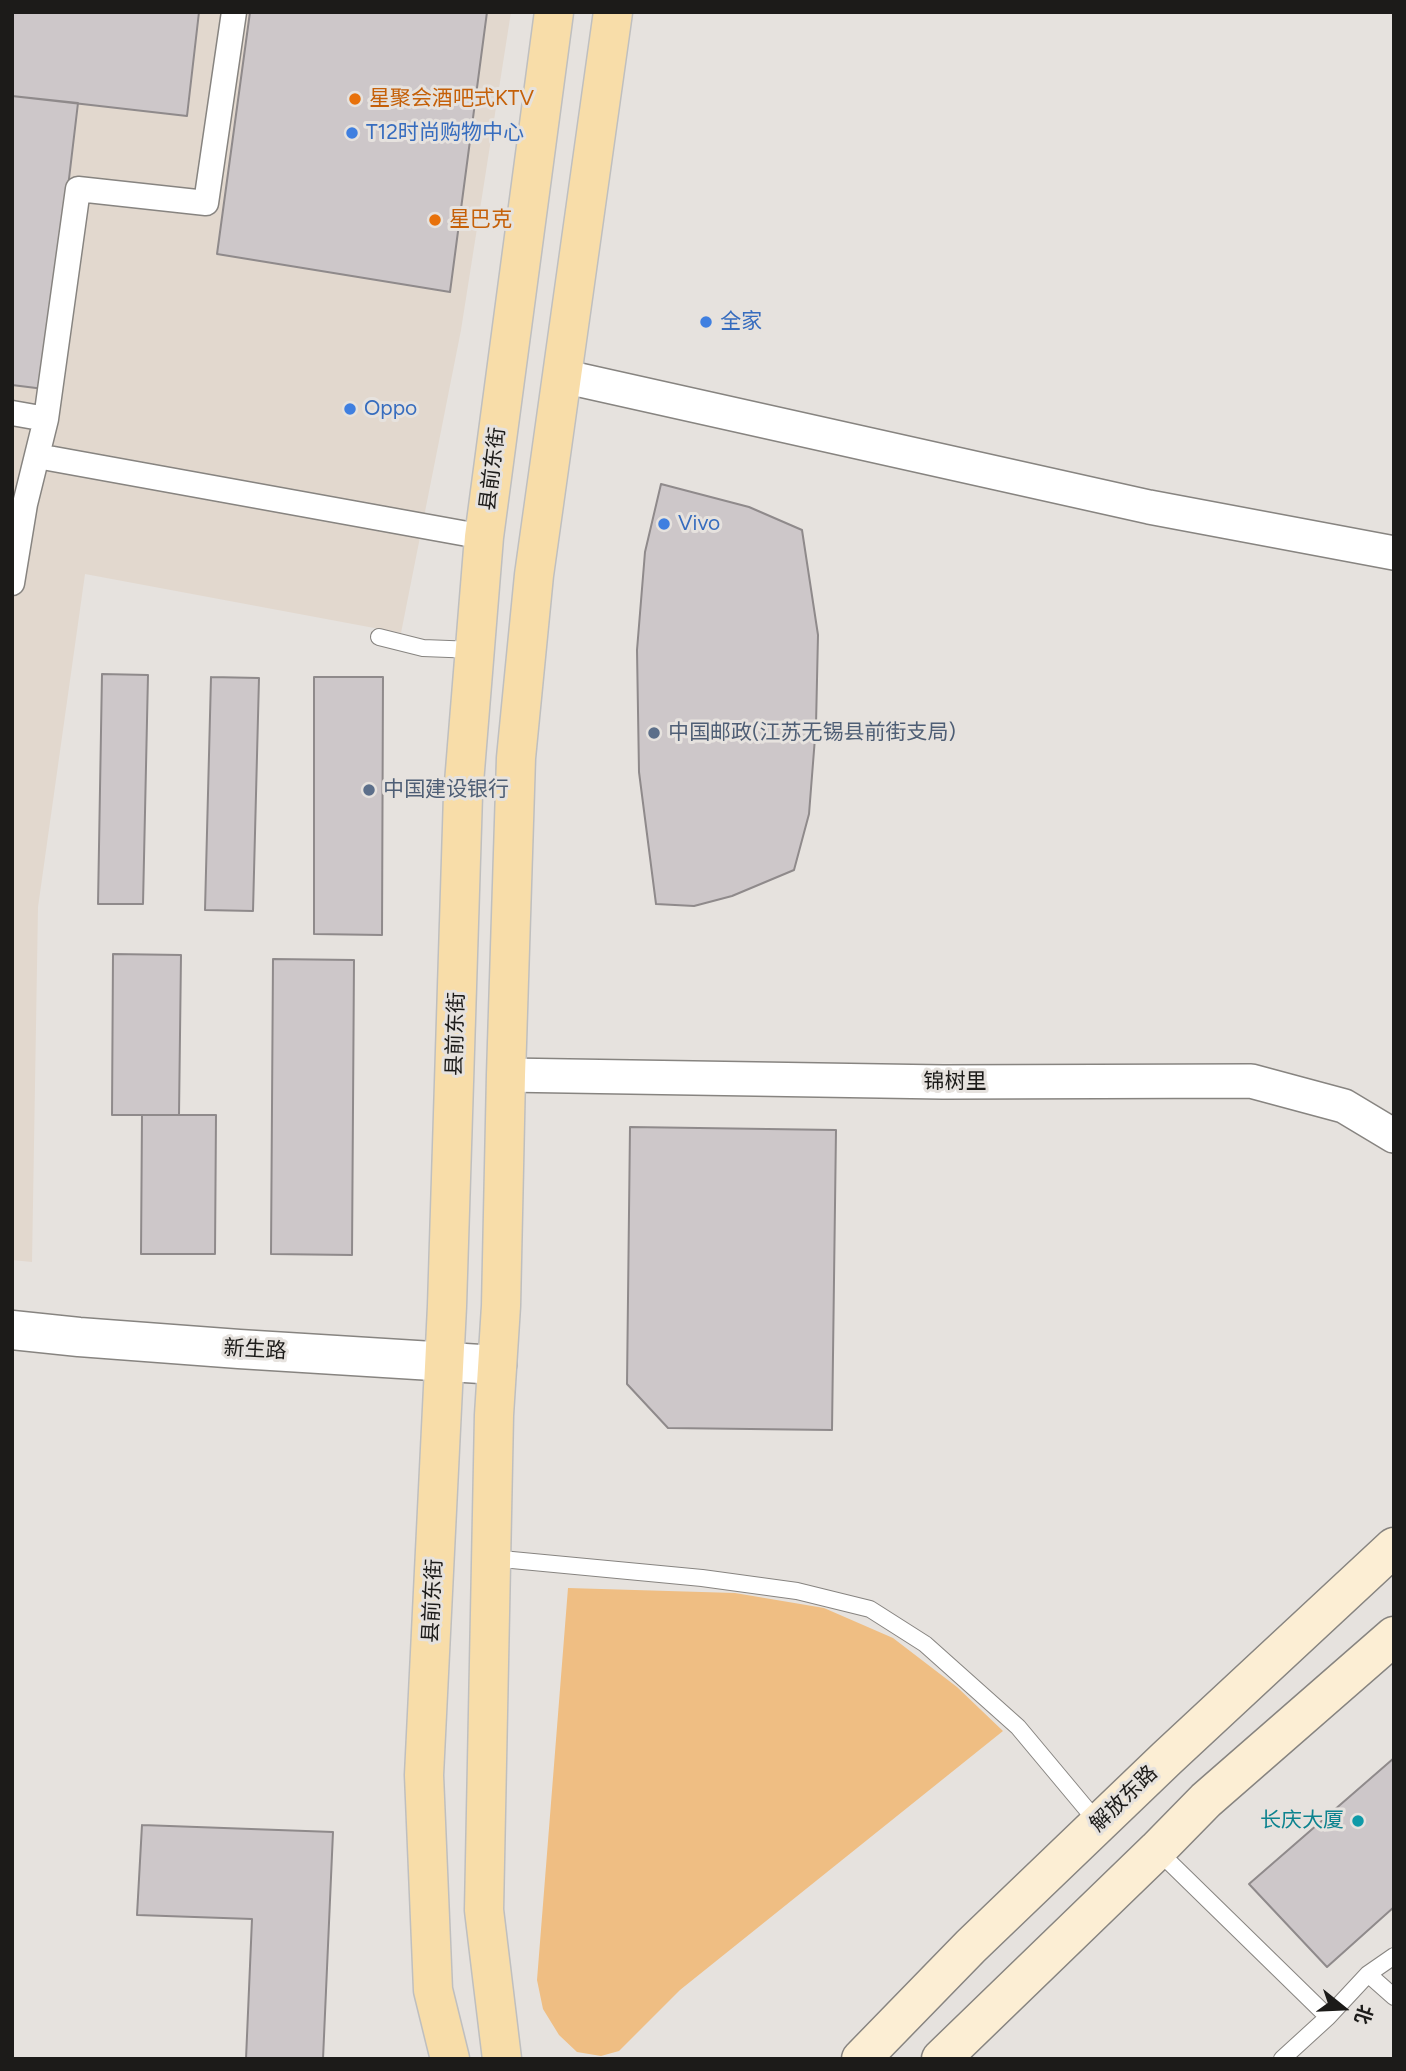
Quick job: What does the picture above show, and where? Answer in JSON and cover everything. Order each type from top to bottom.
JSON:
[{"type":"main road","name":"县前东街","points":[[450,2059],[433,1990],[424,1775],[445,1361],[463,795],[484,537],[554,12]]},
{"type":"main road","points":[[502,2059],[484,1910],[494,1415],[501,1306],[516,758],[534,575],[613,12]]},
{"type":"main road","name":"解放东路","points":[[861,2059],[971,1946],[1394,1547]]},
{"type":"main road","points":[[941,2059],[1206,1800],[1394,1636]]},
{"type":"street","points":[[12,583],[19,503],[37,456],[46,419],[78,189],[206,203],[234,12]]},
{"type":"street","points":[[562,376],[1149,507],[1394,553]]},
{"type":"street","points":[[12,413],[46,419]]},
{"type":"street","points":[[37,456],[484,537]]},
{"type":"street","name":"锦树里","points":[[506,1075],[943,1082],[1251,1081],[1344,1106],[1394,1136]]},
{"type":"street","name":"新生路","points":[[12,1330],[226,1348],[497,1364]]},
{"type":"lane","points":[[379,637],[423,648],[475,650]]},
{"type":"lane","points":[[491,1558],[702,1578],[797,1591],[870,1609],[925,1644],[1018,1727],[1099,1824]]},
{"type":"lane","points":[[1157,1850],[1328,2017]]},
{"type":"lane","points":[[1282,2059],[1328,2017],[1368,1974],[1394,1956]]},
{"type":"lane","points":[[1368,1974],[1394,1997]]},
{"type":"shaded area","points":[[12,12],[511,12],[461,330],[401,633],[85,574],[38,907],[32,1262],[12,1260]]},
{"type":"shaded area","points":[[568,1588],[735,1593],[824,1608],[893,1638],[957,1687],[1003,1731],[680,1990],[619,2051],[601,2056],[577,2052],[559,2035],[543,2009],[537,1980]]},
{"type":"building","points":[[12,12],[199,12],[187,116],[12,96]]},
{"type":"building","name":"T12时尚购物中心","points":[[250,12],[487,12],[450,292],[217,254]]},
{"type":"building","points":[[12,96],[78,103],[44,389],[12,385]]},
{"type":"building","points":[[661,484],[749,507],[802,530],[818,635],[816,725],[809,814],[794,870],[732,896],[694,906],[656,904],[639,772],[637,650],[645,552]]},
{"type":"building","points":[[102,674],[148,675],[143,904],[98,904]]},
{"type":"building","points":[[211,677],[259,678],[253,911],[205,910]]},
{"type":"building","points":[[314,677],[383,677],[382,935],[314,934]]},
{"type":"building","points":[[113,954],[181,955],[179,1115],[112,1115]]},
{"type":"building","points":[[273,959],[354,960],[352,1255],[271,1254]]},
{"type":"building","points":[[142,1115],[216,1115],[215,1254],[141,1254]]},
{"type":"building","points":[[630,1127],[836,1130],[832,1430],[668,1428],[627,1384]]},
{"type":"building","name":"长庆大厦","points":[[1394,1758],[1394,1907],[1327,1967],[1249,1884]]},
{"type":"building","points":[[142,1825],[333,1832],[323,2059],[246,2059],[252,1919],[137,1915]]},
{"type":"place","name":"星聚会酒吧式KTV","points":[[355,99]]},
{"type":"place","name":"T12时尚购物中心","points":[[352,133]]},
{"type":"place","name":"星巴克","points":[[435,220]]},
{"type":"place","name":"全家","points":[[706,322]]},
{"type":"place","name":"Oppo","points":[[350,409]]},
{"type":"place","name":"Vivo","points":[[664,524]]},
{"type":"place","name":"中国邮政(江苏无锡县前街支局)","points":[[654,733]]},
{"type":"place","name":"中国建设银行","points":[[369,790]]},
{"type":"place","name":"长庆大厦","points":[[1358,1821]]}]
